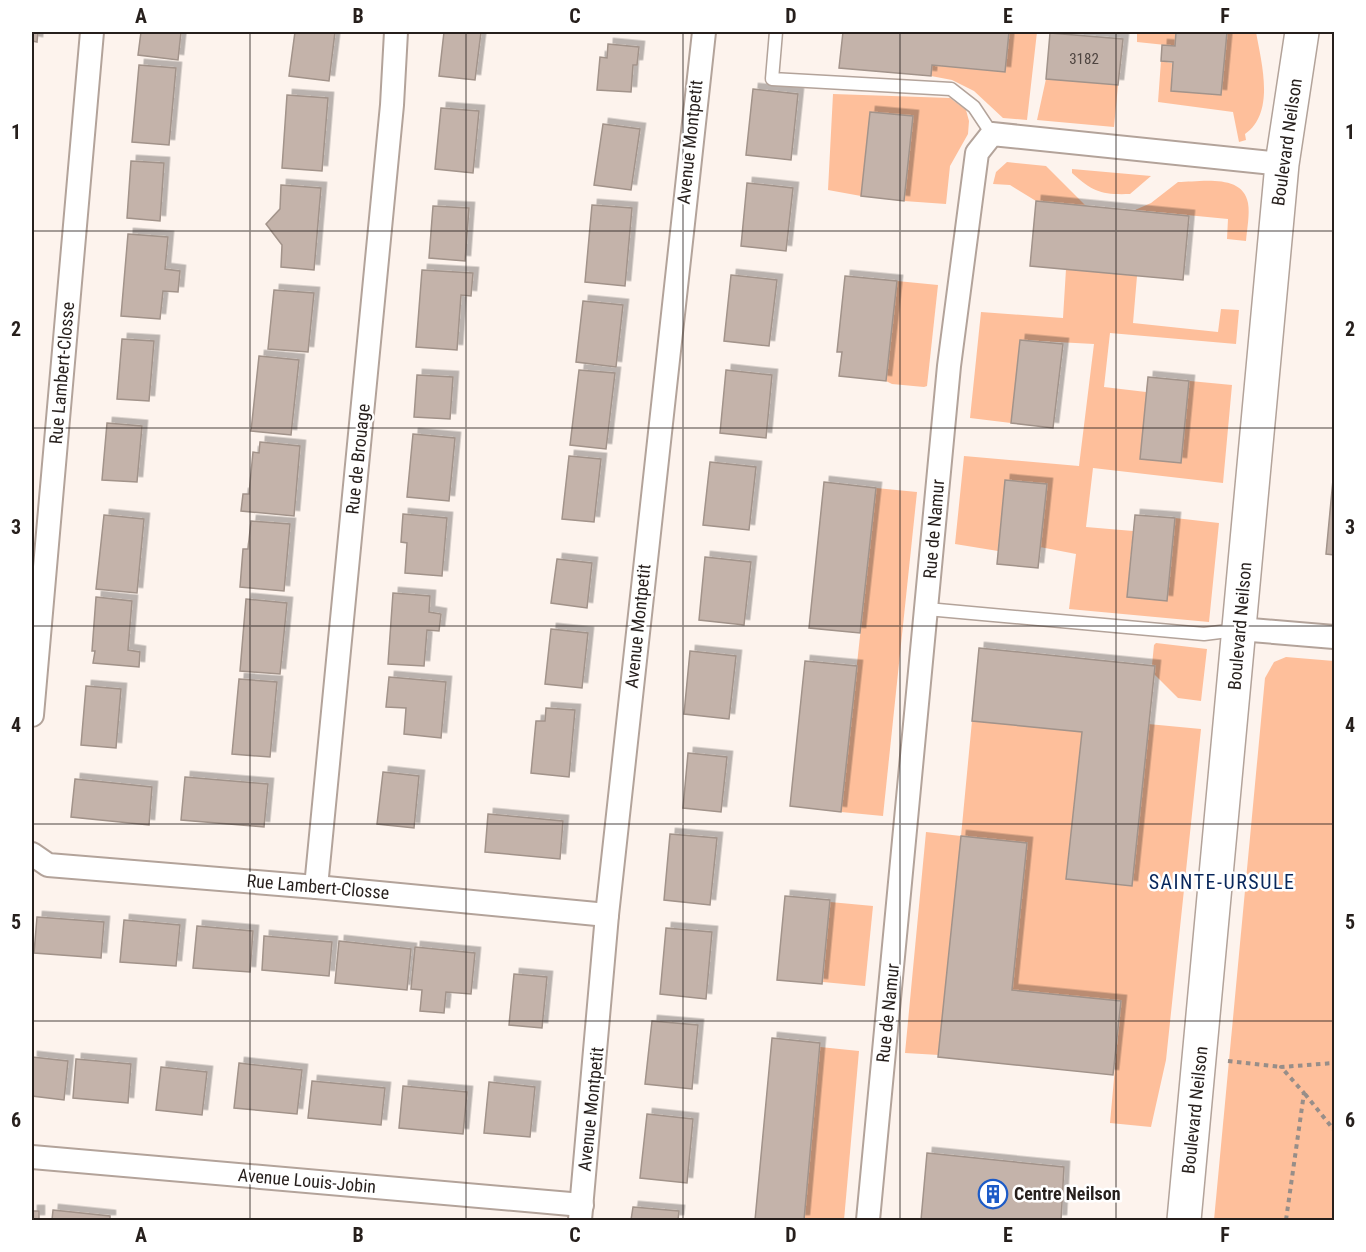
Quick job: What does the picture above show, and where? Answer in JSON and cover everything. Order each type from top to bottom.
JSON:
[{"type":"main road","name":"Boulevard Neilson","points":[[1184,1221],[1201,1058],[1282,164],[1301,33]]},
{"type":"street","name":"Rue Lambert-Closse","points":[[32,716],[92,32]]},
{"type":"street","name":"Rue de Brouage","points":[[316,887],[392,105],[396,32]]},
{"type":"street","name":"Avenue Montpetit","points":[[581,1213],[607,915],[704,32]]},
{"type":"street","points":[[992,134],[1282,164]]},
{"type":"street","name":"Rue de Namur","points":[[868,1221],[949,366],[977,153],[992,134]]},
{"type":"street","points":[[1239,629],[1335,637]]},
{"type":"street","name":"Rue Lambert-Closse","points":[[32,854],[48,864],[607,915]]},
{"type":"street","name":"Avenue Louis-Jobin","points":[[32,1157],[581,1213]]},
{"type":"lane","points":[[776,32],[772,79],[951,89],[974,107],[992,134]]},
{"type":"lane","points":[[927,609],[1204,634],[1239,629]]},
{"type":"path","points":[[1201,1058],[1281,1066],[1335,1063]]},
{"type":"path","points":[[1281,1066],[1335,1130]]},
{"type":"path","points":[[1286,1221],[1304,1093]]},
{"type":"shaded area","points":[[1009,32],[1037,32],[1027,120],[1003,118],[974,91],[952,80],[931,76],[932,65],[1005,72]]},
{"type":"shaded area","points":[[1137,32],[1176,32],[1175,46],[1137,42]]},
{"type":"shaded area","points":[[1227,32],[1256,32],[1263,71],[1263,100],[1260,113],[1255,125],[1245,134],[1246,140],[1239,142],[1233,112],[1158,102],[1161,61],[1172,63],[1171,91],[1221,95]]},
{"type":"shaded area","points":[[1046,79],[1118,85],[1114,127],[1037,120]]},
{"type":"shaded area","points":[[833,94],[950,98],[966,110],[969,121],[968,134],[950,166],[946,204],[904,201],[913,116],[870,112],[861,196],[828,190]]},
{"type":"shaded area","points":[[1007,162],[1046,166],[1086,206],[1036,201],[1010,185],[993,184],[996,172]]},
{"type":"shaded area","points":[[1072,169],[1151,176],[1130,194],[1112,194],[1092,188],[1072,173]]},
{"type":"shaded area","points":[[1219,181],[1238,187],[1244,193],[1248,203],[1246,241],[1227,239],[1228,219],[1135,210],[1151,203],[1178,182]]},
{"type":"shaded area","points":[[1066,269],[1137,276],[1133,323],[1218,332],[1221,309],[1239,310],[1236,344],[1110,333],[1104,387],[1146,392],[1148,377],[1232,385],[1223,483],[1093,468],[1086,527],[1133,531],[1127,597],[1167,601],[1175,518],[1219,523],[1209,622],[1069,609],[1076,554],[1040,547],[1005,480],[998,551],[955,544],[964,456],[1079,466],[1094,344],[1020,340],[1011,423],[970,418],[981,312],[1063,318]]},
{"type":"shaded area","points":[[897,281],[938,285],[927,386],[924,387],[892,384],[886,381]]},
{"type":"shaded area","points":[[876,488],[917,492],[883,816],[841,812]]},
{"type":"shaded area","points":[[1156,643],[1207,649],[1201,701],[1178,698],[1154,674],[1155,666],[1152,665]]},
{"type":"shaded area","points":[[1286,657],[1334,661],[1334,1220],[1214,1220],[1265,678],[1274,662]]},
{"type":"shaded area","points":[[972,721],[1082,732],[1066,879],[1148,724],[1201,729],[1166,1060],[1151,1127],[1110,1123],[1121,1001],[939,1055],[905,1053],[926,832],[961,836]]},
{"type":"shaded area","points":[[830,902],[873,906],[865,986],[823,982]]},
{"type":"shaded area","points":[[820,1047],[859,1051],[844,1220],[804,1220]]},
{"type":"building","points":[[32,32],[38,32],[37,42],[32,41]]},
{"type":"building","points":[[141,32],[181,32],[178,60],[138,55]]},
{"type":"building","points":[[295,32],[335,32],[329,81],[289,76]]},
{"type":"building","points":[[444,32],[481,32],[475,80],[439,76]]},
{"type":"building","points":[[843,32],[1009,32],[1005,72],[932,65],[931,76],[839,68]]},
{"type":"building","points":[[1176,32],[1227,32],[1221,95],[1171,91],[1173,62],[1161,61],[1162,45],[1175,46]]},
{"type":"building","points":[[1050,33],[1123,39],[1118,85],[1046,79]]},
{"type":"building","points":[[608,44],[639,47],[637,65],[633,65],[631,92],[597,90],[600,57],[607,58]]},
{"type":"building","points":[[139,65],[176,68],[169,145],[132,142]]},
{"type":"building","points":[[753,89],[798,94],[791,160],[746,155]]},
{"type":"building","points":[[287,95],[328,98],[322,171],[282,168]]},
{"type":"building","points":[[441,108],[479,111],[473,173],[435,169]]},
{"type":"building","points":[[870,112],[913,116],[904,201],[861,196]]},
{"type":"building","points":[[603,124],[640,129],[631,190],[594,185]]},
{"type":"building","points":[[131,161],[164,163],[160,221],[127,218]]},
{"type":"building","points":[[747,183],[793,188],[786,251],[741,246]]},
{"type":"building","points":[[281,185],[321,188],[314,270],[281,267],[282,245],[266,224],[280,209]]},
{"type":"building","points":[[1036,201],[1189,216],[1183,280],[1030,266]]},
{"type":"building","points":[[592,205],[632,208],[625,286],[585,282]]},
{"type":"building","points":[[433,206],[469,208],[465,261],[429,258]]},
{"type":"building","points":[[128,234],[168,237],[165,269],[180,271],[178,292],[163,291],[160,319],[121,316]]},
{"type":"building","points":[[422,270],[473,273],[471,296],[461,295],[457,350],[416,347]]},
{"type":"building","points":[[731,275],[777,280],[769,346],[724,341]]},
{"type":"building","points":[[845,276],[897,281],[886,381],[839,376],[842,352],[837,352]]},
{"type":"building","points":[[274,290],[314,293],[308,352],[268,349]]},
{"type":"building","points":[[583,301],[623,305],[616,367],[576,362]]},
{"type":"building","points":[[122,339],[154,341],[149,401],[117,399]]},
{"type":"building","points":[[1020,340],[1063,344],[1053,428],[1011,423]]},
{"type":"building","points":[[259,356],[299,360],[291,435],[251,431]]},
{"type":"building","points":[[579,370],[615,373],[606,449],[570,445]]},
{"type":"building","points":[[726,370],[772,375],[766,438],[720,433]]},
{"type":"building","points":[[417,375],[453,377],[450,419],[414,417]]},
{"type":"building","points":[[1148,377],[1189,381],[1181,463],[1140,459]]},
{"type":"building","points":[[107,423],[142,426],[137,482],[102,480]]},
{"type":"building","points":[[413,434],[455,438],[449,501],[407,497]]},
{"type":"building","points":[[260,442],[300,446],[294,516],[241,511],[243,494],[249,494],[253,452],[259,453]]},
{"type":"building","points":[[569,456],[601,459],[594,522],[562,519]]},
{"type":"building","points":[[710,462],[756,467],[749,530],[703,525]]},
{"type":"building","points":[[1334,469],[1334,555],[1326,554]]},
{"type":"building","points":[[1005,480],[1047,484],[1038,568],[997,564]]},
{"type":"building","points":[[824,482],[876,488],[860,633],[809,628]]},
{"type":"building","points":[[403,514],[447,518],[442,576],[405,573],[407,543],[401,542]]},
{"type":"building","points":[[104,515],[144,519],[137,593],[96,589]]},
{"type":"building","points":[[1135,515],[1175,518],[1167,601],[1127,597]]},
{"type":"building","points":[[251,521],[290,524],[284,591],[240,587],[243,549],[248,549]]},
{"type":"building","points":[[705,557],[751,562],[744,625],[699,620]]},
{"type":"building","points":[[557,559],[592,563],[587,608],[551,603]]},
{"type":"building","points":[[393,593],[430,596],[429,612],[441,614],[439,631],[427,630],[424,666],[388,664]]},
{"type":"building","points":[[96,597],[132,601],[128,650],[140,652],[139,667],[93,663]]},
{"type":"building","points":[[246,599],[287,603],[280,674],[240,671]]},
{"type":"building","points":[[551,629],[588,633],[582,688],[545,684]]},
{"type":"building","points":[[979,648],[1155,666],[1132,886],[1066,879],[1082,732],[972,721]]},
{"type":"building","points":[[690,651],[736,656],[729,719],[684,714]]},
{"type":"building","points":[[805,661],[857,666],[841,812],[790,806]]},
{"type":"building","points":[[389,677],[446,682],[441,738],[404,734],[406,708],[386,707]]},
{"type":"building","points":[[239,679],[277,682],[270,757],[232,754]]},
{"type":"building","points":[[86,686],[121,689],[116,748],[81,745]]},
{"type":"building","points":[[546,708],[575,710],[569,777],[531,773],[536,721],[545,721]]},
{"type":"building","points":[[688,753],[727,757],[721,812],[683,808]]},
{"type":"building","points":[[383,772],[419,776],[414,828],[377,824]]},
{"type":"building","points":[[185,777],[268,784],[264,827],[181,820]]},
{"type":"building","points":[[75,779],[152,787],[149,825],[71,817]]},
{"type":"building","points":[[488,814],[563,821],[560,859],[485,852]]},
{"type":"building","points":[[670,834],[717,838],[710,905],[664,900]]},
{"type":"building","points":[[961,836],[1027,843],[1012,990],[1121,1001],[1113,1075],[938,1057]]},
{"type":"building","points":[[785,896],[830,900],[822,984],[777,980]]},
{"type":"building","points":[[37,917],[104,922],[101,958],[34,953]]},
{"type":"building","points":[[124,920],[180,925],[176,966],[120,962]]},
{"type":"building","points":[[197,926],[253,931],[250,972],[193,968]]},
{"type":"building","points":[[666,928],[712,932],[706,999],[660,994]]},
{"type":"building","points":[[264,936],[332,942],[329,976],[262,970]]},
{"type":"building","points":[[339,941],[411,949],[407,990],[335,983]]},
{"type":"building","points":[[415,947],[475,953],[471,994],[446,992],[444,1013],[420,1011],[422,990],[411,989]]},
{"type":"building","points":[[514,974],[547,977],[542,1028],[509,1025]]},
{"type":"building","points":[[652,1021],[698,1025],[692,1089],[645,1084]]},
{"type":"building","points":[[772,1038],[820,1043],[804,1220],[755,1220]]},
{"type":"building","points":[[32,1057],[68,1061],[64,1100],[32,1096]]},
{"type":"building","points":[[76,1059],[131,1064],[128,1103],[73,1098]]},
{"type":"building","points":[[239,1063],[302,1070],[297,1114],[234,1108]]},
{"type":"building","points":[[161,1067],[207,1072],[202,1115],[156,1110]]},
{"type":"building","points":[[312,1081],[385,1088],[381,1125],[308,1118]]},
{"type":"building","points":[[489,1082],[535,1087],[530,1137],[484,1133]]},
{"type":"building","points":[[403,1086],[467,1092],[463,1134],[399,1128]]},
{"type":"building","points":[[647,1114],[693,1119],[687,1183],[640,1178]]},
{"type":"building","name":"Centre Neilson","points":[[927,1153],[1064,1167],[1061,1220],[921,1220]]},
{"type":"building","points":[[633,1207],[679,1211],[678,1220],[631,1220]]},
{"type":"building","points":[[53,1210],[110,1216],[110,1220],[52,1220]]},
{"type":"building","points":[[32,1211],[39,1211],[39,1220],[32,1220]]},
{"type":"place","name":"Centre Neilson","points":[[993,1194]]},
{"type":"district","name":"SAINTE-URSULE","points":[[1222,882]]}]
